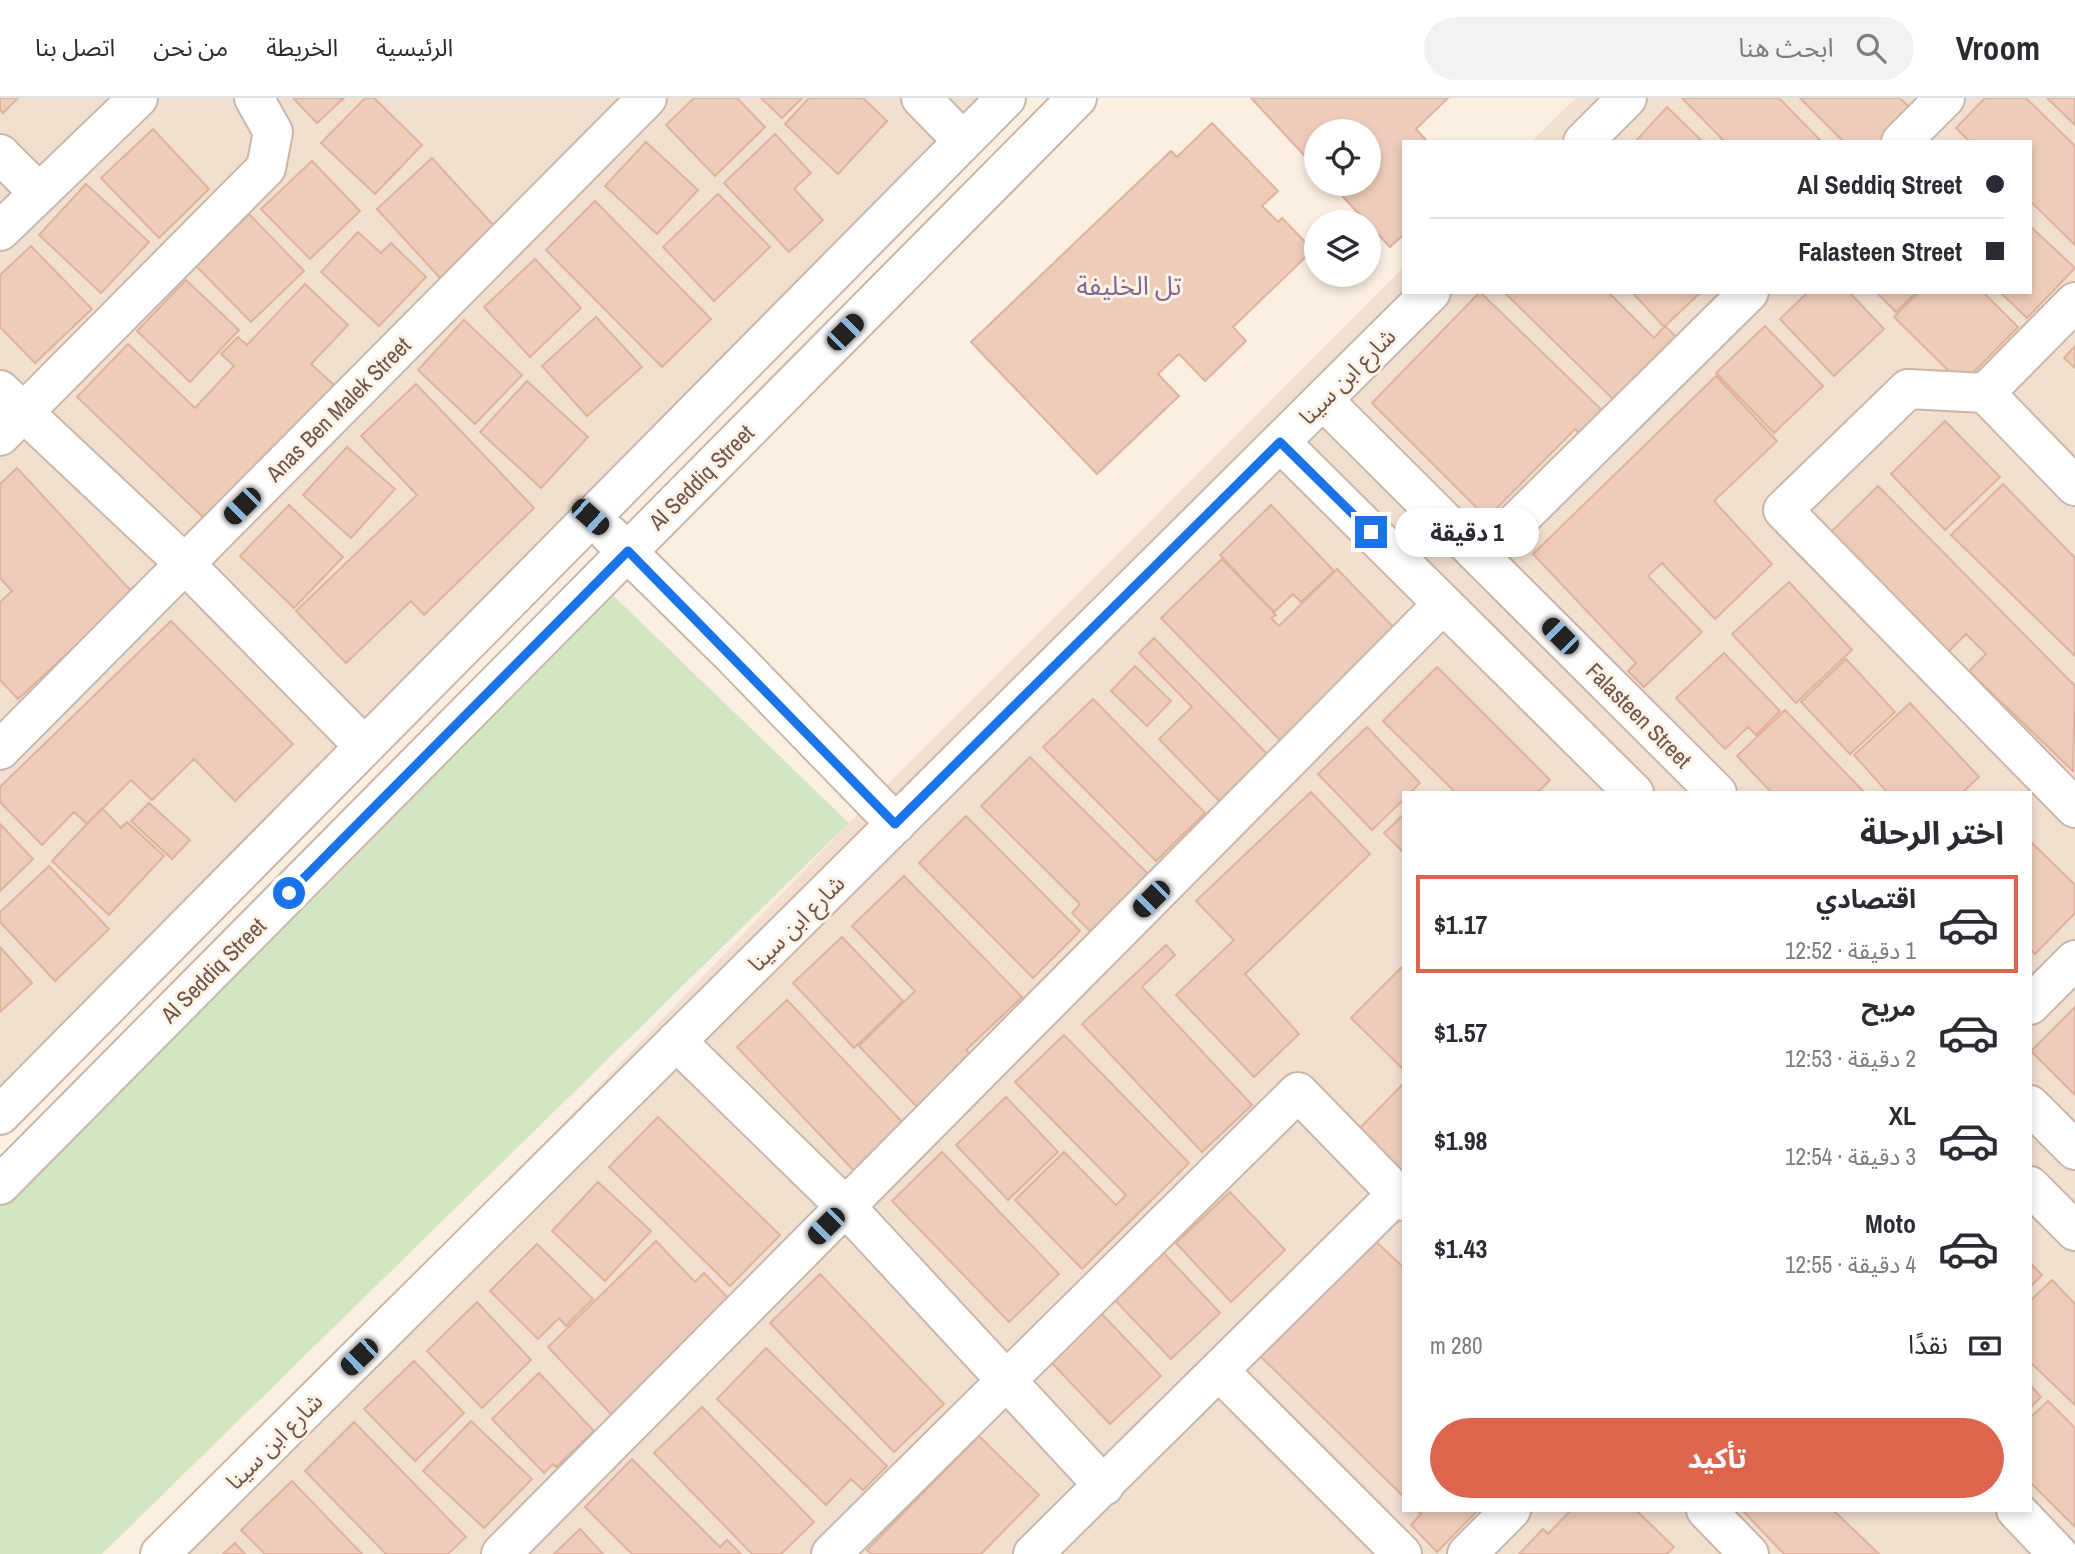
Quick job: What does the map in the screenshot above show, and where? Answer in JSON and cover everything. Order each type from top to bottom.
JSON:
[{"type":"street","points":[[0,231],[138,98]]},
{"type":"street","points":[[254,98],[273,132],[267,168],[8,413],[184,564],[364,746]]},
{"type":"street","name":"Anas Ben Malek Street","points":[[0,750],[647,98]]},
{"type":"street","points":[[921,98],[963,141]]},
{"type":"street","points":[[0,1115],[1006,98]]},
{"type":"street","name":"Al Seddiq Street","points":[[0,1185],[1077,98]]},
{"type":"street","points":[[1585,140],[1627,98]]},
{"type":"street","points":[[1903,140],[1945,98]]},
{"type":"street","points":[[0,154],[39,193]]},
{"type":"street","name":"شارع ابن سينا","points":[[160,1554],[1429,294]]},
{"type":"street","points":[[1481,557],[1747,294]]},
{"type":"street","points":[[1985,393],[2075,302]]},
{"type":"street","points":[[2075,486],[1985,393],[1908,389],[1783,510],[2075,808]]},
{"type":"street","name":"Falasteen Street","points":[[1323,400],[1715,791]]},
{"type":"street","points":[[1280,442],[1631,791]]},
{"type":"street","points":[[590,517],[628,551],[895,824]]},
{"type":"street","points":[[501,1554],[1443,604]]},
{"type":"street","points":[[2032,1003],[2075,960]]},
{"type":"street","points":[[676,1041],[845,1207],[1007,1378],[1104,1486]]},
{"type":"street","points":[[831,1554],[1298,1092],[1400,1198],[1033,1554]]},
{"type":"street","points":[[2032,1106],[2075,1150]]},
{"type":"street","points":[[2032,1188],[2075,1231]]},
{"type":"street","points":[[1219,1371],[1402,1554]]},
{"type":"street","points":[[1467,1554],[1509,1512]]},
{"type":"street","points":[[1708,1512],[1749,1554]]},
{"type":"street","points":[[2018,1512],[2058,1554]]},
{"type":"shaded area","points":[[0,98],[1006,98],[0,1115]]},
{"type":"shaded area","points":[[1576,98],[2075,98],[2075,1554],[153,1554],[849,823],[1402,269],[1402,294],[2032,294],[2032,140],[1533,140]]},
{"type":"green space","points":[[598,581],[849,823],[102,1554],[0,1554],[0,1185]]},
{"type":"building","points":[[0,98],[18,98],[3,113],[0,110]]},
{"type":"building","points":[[293,98],[344,98],[317,123]]},
{"type":"building","points":[[365,98],[374,98],[422,145],[375,194],[321,143]]},
{"type":"building","points":[[694,98],[737,98],[765,127],[715,176],[666,125]]},
{"type":"building","points":[[761,98],[802,98],[782,118]]},
{"type":"building","points":[[809,98],[863,98],[887,121],[838,174],[785,124]]},
{"type":"building","points":[[1251,98],[1448,98],[1416,129],[1426,140],[1402,140],[1402,236],[1390,247],[1381,237],[1381,210],[1355,210],[1342,196],[1381,196],[1381,119],[1304,119],[1304,155]]},
{"type":"building","points":[[1682,98],[1779,98],[1820,140],[1723,140]]},
{"type":"building","points":[[1800,98],[1900,98],[1915,113],[1890,140],[1842,140]]},
{"type":"building","points":[[1985,98],[2026,98],[2075,146],[2075,245],[2032,203],[2032,140],[1968,140],[1956,128]]},
{"type":"building","points":[[2047,98],[2075,98],[2075,125]]},
{"type":"building","points":[[1667,107],[1701,140],[1637,140]]},
{"type":"building","points":[[1212,123],[1278,191],[1262,206],[1278,222],[1282,218],[1304,241],[1304,259],[1233,327],[1246,341],[1205,381],[1179,354],[1158,374],[1179,396],[1097,474],[971,342],[1171,151],[1177,157]]},
{"type":"building","points":[[153,129],[209,189],[159,238],[101,178]]},
{"type":"building","points":[[775,134],[811,173],[794,189],[823,220],[789,252],[724,183]]},
{"type":"building","points":[[646,142],[698,190],[657,234],[605,186]]},
{"type":"building","points":[[432,158],[495,227],[440,278],[377,209]]},
{"type":"building","points":[[312,161],[360,211],[310,259],[261,209]]},
{"type":"building","points":[[86,184],[149,242],[101,293],[39,235]]},
{"type":"building","points":[[718,194],[770,247],[714,301],[663,247]]},
{"type":"building","points":[[595,201],[711,319],[662,367],[546,250]]},
{"type":"building","points":[[249,214],[304,271],[251,322],[196,266]]},
{"type":"building","points":[[2032,228],[2075,268],[2027,318],[2002,294],[2032,294]]},
{"type":"building","points":[[358,232],[381,253],[391,243],[426,277],[379,326],[321,272]]},
{"type":"building","points":[[31,246],[92,309],[35,363],[0,327],[0,275]]},
{"type":"building","points":[[535,259],[581,308],[530,357],[484,307]]},
{"type":"building","points":[[186,280],[239,330],[190,382],[137,331]]},
{"type":"building","points":[[305,284],[348,325],[311,364],[334,385],[206,520],[77,397],[128,344],[195,408],[234,366],[221,354],[238,337],[247,345]]},
{"type":"building","points":[[1478,294],[1482,294],[1611,419],[1588,442],[1575,429],[1487,518],[1372,403]]},
{"type":"building","points":[[1506,294],[1610,294],[1654,338],[1665,326],[1684,345],[1622,408]]},
{"type":"building","points":[[1634,294],[1699,294],[1664,327]]},
{"type":"building","points":[[1806,294],[1851,294],[1884,329],[1834,376],[1780,319]]},
{"type":"building","points":[[1878,294],[1914,294],[1896,312]]},
{"type":"building","points":[[1917,294],[1985,294],[2018,327],[1962,384],[1894,317]]},
{"type":"building","points":[[596,317],[642,367],[587,416],[542,366]]},
{"type":"building","points":[[464,320],[522,375],[475,424],[418,370]]},
{"type":"building","points":[[1765,326],[1823,386],[1774,433],[1716,373]]},
{"type":"building","points":[[2075,346],[2075,368],[2064,358]]},
{"type":"building","points":[[1716,376],[1777,441],[1714,501],[1772,564],[1715,619],[1662,563],[1648,576],[1702,632],[1644,687],[1628,671],[1636,663],[1533,554]]},
{"type":"building","points":[[527,381],[588,437],[541,488],[480,432]]},
{"type":"building","points":[[416,384],[534,508],[424,615],[411,601],[346,663],[296,611],[417,495],[361,436]]},
{"type":"building","points":[[1945,421],[2000,477],[1945,530],[1891,474]]},
{"type":"building","points":[[347,447],[395,489],[351,538],[303,495]]},
{"type":"building","points":[[17,468],[133,593],[18,699],[0,680],[0,602],[12,591],[0,578],[0,484]]},
{"type":"building","points":[[2003,484],[2075,558],[2075,656],[1951,535]]},
{"type":"building","points":[[1878,486],[2075,686],[2073,771],[1969,671],[1986,654],[1966,634],[1948,652],[1830,533]]},
{"type":"building","points":[[289,505],[343,557],[294,608],[240,556]]},
{"type":"building","points":[[1271,505],[1334,571],[1301,602],[1293,594],[1274,612],[1220,555]]},
{"type":"building","points":[[1222,559],[1276,615],[1271,618],[1279,626],[1337,569],[1401,635],[1281,741],[1161,618]]},
{"type":"building","points":[[1789,582],[1852,650],[1796,703],[1732,634]]},
{"type":"building","points":[[171,621],[293,744],[235,801],[194,759],[152,800],[131,780],[87,824],[74,812],[42,845],[0,802],[0,787]]},
{"type":"building","points":[[1154,638],[1272,759],[1224,806],[1159,739],[1192,707],[1139,653]]},
{"type":"building","points":[[1724,653],[1780,711],[1756,735],[1748,727],[1725,749],[1676,698]]},
{"type":"building","points":[[1846,659],[1895,712],[1850,754],[1801,702]]},
{"type":"building","points":[[1135,666],[1171,701],[1147,726],[1111,691]]},
{"type":"building","points":[[1437,667],[1550,780],[1539,791],[1454,791],[1383,721]]},
{"type":"building","points":[[1093,699],[1205,813],[1156,861],[1043,747]]},
{"type":"building","points":[[1910,703],[1979,777],[1964,791],[1886,791],[1854,755]]},
{"type":"building","points":[[1785,710],[1863,791],[1770,791],[1737,756]]},
{"type":"building","points":[[1367,727],[1420,783],[1412,791],[1402,791],[1402,801],[1372,830],[1318,774]]},
{"type":"building","points":[[1030,757],[1152,878],[1095,936],[1072,913],[1080,904],[981,806]]},
{"type":"building","points":[[1311,792],[1370,854],[1245,974],[1299,1034],[1254,1077],[1176,995],[1234,940],[1196,901]]},
{"type":"building","points":[[149,803],[190,840],[172,859],[131,821]]},
{"type":"building","points":[[102,808],[121,828],[127,822],[164,856],[109,915],[52,861]]},
{"type":"building","points":[[966,816],[1080,931],[1033,978],[919,863]]},
{"type":"building","points":[[1402,816],[1402,851],[1384,833]]},
{"type":"building","points":[[0,824],[33,859],[0,891]]},
{"type":"building","points":[[2032,843],[2075,885],[2075,913],[2035,954],[2032,951]]},
{"type":"building","points":[[49,866],[109,929],[55,981],[0,922],[0,912]]},
{"type":"building","points":[[904,876],[1022,997],[966,1050],[973,1057],[919,1109],[859,1046],[915,991],[852,926]]},
{"type":"building","points":[[842,937],[903,1001],[854,1048],[793,983]]},
{"type":"building","points":[[1166,945],[1175,955],[1142,987],[1252,1105],[1202,1152],[1082,1024]]},
{"type":"building","points":[[0,947],[32,983],[0,1012]]},
{"type":"building","points":[[1402,967],[1402,1068],[1351,1018]]},
{"type":"building","points":[[787,1000],[906,1126],[856,1173],[737,1047]]},
{"type":"building","points":[[2075,1007],[2075,1095],[2032,1052]]},
{"type":"building","points":[[1064,1035],[1189,1163],[1082,1269],[1015,1200],[1064,1152],[1116,1205],[1126,1195],[1015,1082]]},
{"type":"building","points":[[1402,1085],[1402,1177],[1356,1132]]},
{"type":"building","points":[[1006,1097],[1058,1152],[1008,1200],[956,1145]]},
{"type":"building","points":[[658,1117],[780,1235],[730,1286],[609,1167]]},
{"type":"building","points":[[942,1152],[1059,1274],[1009,1322],[892,1201]]},
{"type":"building","points":[[598,1182],[651,1231],[605,1281],[552,1231]]},
{"type":"building","points":[[1230,1192],[1285,1250],[1231,1302],[1176,1243]]},
{"type":"building","points":[[1372,1238],[1402,1266],[1402,1495],[1256,1352]]},
{"type":"building","points":[[656,1241],[695,1282],[704,1273],[732,1302],[612,1415],[548,1347]]},
{"type":"building","points":[[537,1244],[593,1299],[566,1326],[559,1318],[538,1339],[490,1291]]},
{"type":"building","points":[[1162,1251],[1220,1313],[1171,1359],[1113,1298]]},
{"type":"building","points":[[2032,1265],[2042,1275],[2032,1285]]},
{"type":"building","points":[[820,1274],[944,1404],[894,1452],[770,1323]]},
{"type":"building","points":[[2052,1280],[2075,1304],[2075,1405],[2032,1364],[2032,1299]]},
{"type":"building","points":[[477,1302],[531,1360],[482,1408],[427,1351]]},
{"type":"building","points":[[1100,1312],[1161,1376],[1110,1424],[1049,1360]]},
{"type":"building","points":[[766,1348],[887,1466],[863,1490],[851,1479],[826,1505],[717,1399]]},
{"type":"building","points":[[414,1361],[464,1413],[415,1461],[364,1409]]},
{"type":"building","points":[[539,1373],[594,1431],[556,1467],[553,1464],[544,1473],[492,1419]]},
{"type":"building","points":[[2032,1387],[2041,1397],[2032,1406]]},
{"type":"building","points":[[2048,1401],[2075,1428],[2075,1527],[2032,1484],[2032,1416]]},
{"type":"building","points":[[702,1407],[814,1522],[781,1554],[752,1554],[654,1453]]},
{"type":"building","points":[[471,1421],[532,1479],[484,1528],[423,1471]]},
{"type":"building","points":[[354,1422],[466,1537],[448,1554],[386,1554],[305,1471]]},
{"type":"building","points":[[979,1436],[1039,1495],[981,1554],[871,1554],[867,1550]]},
{"type":"building","points":[[632,1459],[720,1547],[727,1540],[741,1554],[632,1554],[585,1507]]},
{"type":"building","points":[[292,1481],[362,1554],[265,1554],[241,1530]]},
{"type":"building","points":[[1419,1512],[1476,1512],[1437,1552],[1411,1525],[1421,1514]]},
{"type":"building","points":[[1569,1512],[1638,1512],[1674,1547],[1667,1554],[1519,1554],[1543,1529],[1548,1534]]},
{"type":"building","points":[[1744,1512],[1835,1512],[1879,1554],[1784,1554]]},
{"type":"building","points":[[580,1529],[603,1554],[554,1554]]},
{"type":"building","points":[[235,1543],[245,1554],[223,1554]]},
{"type":"district","name":"تل الخليفة","points":[[1129,285]]},
{"type":"route","points":[[289,893],[628,551],[895,824],[1280,442],[1371,532]]}]
